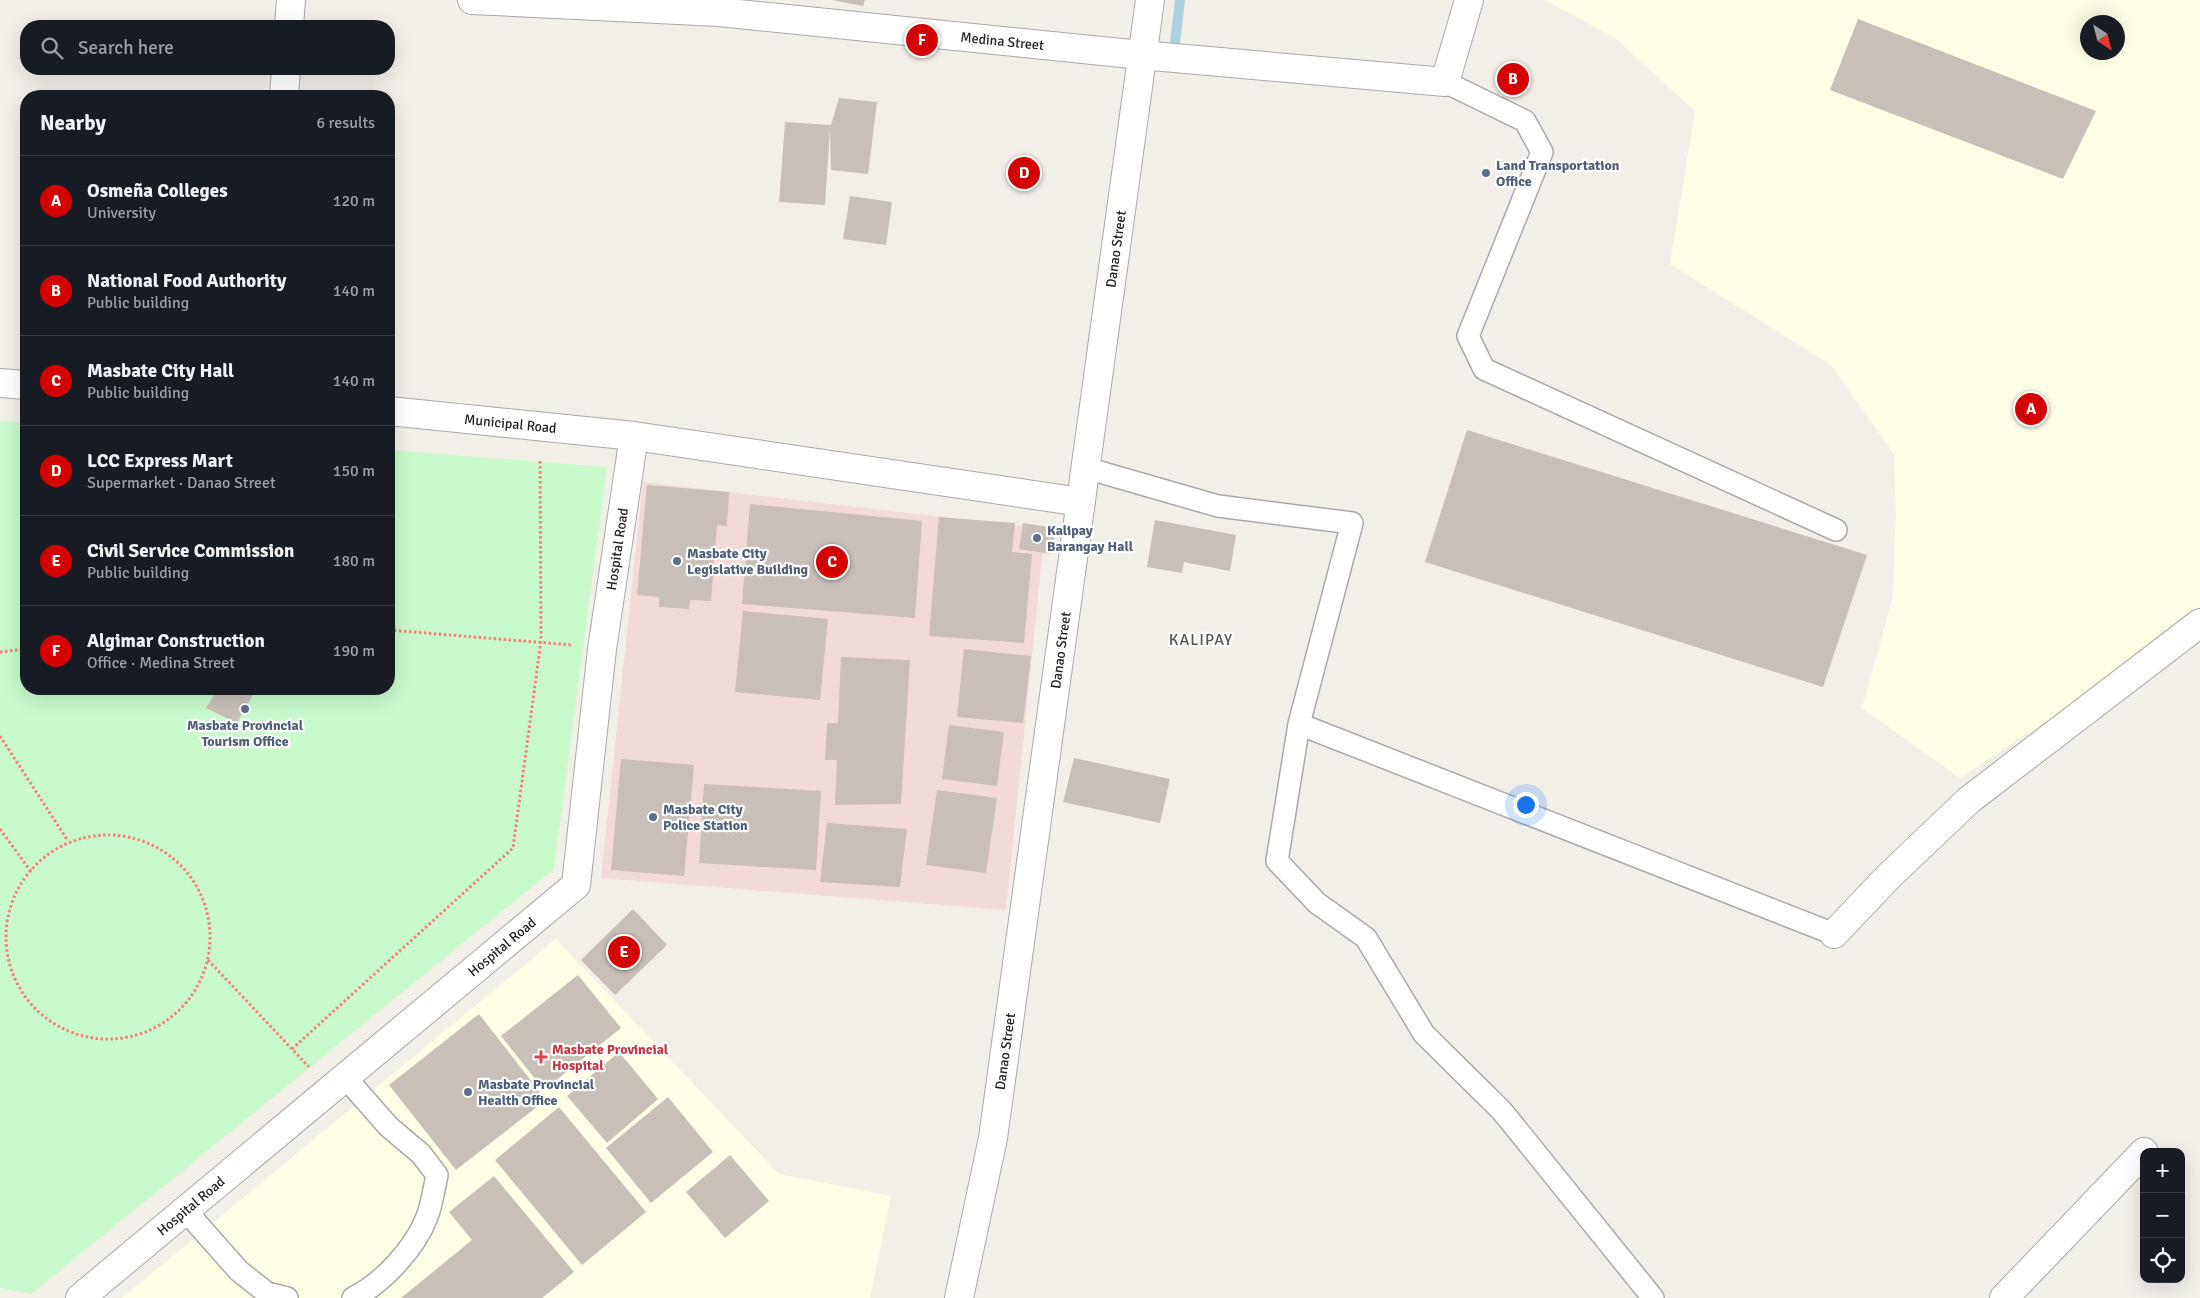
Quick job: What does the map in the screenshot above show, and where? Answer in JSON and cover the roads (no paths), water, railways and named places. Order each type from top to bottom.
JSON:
[{"type":"street","points":[[289,20],[290,0]]},
{"type":"street","name":"Medina Street","points":[[472,0],[719,12],[1141,55],[1445,82]]},
{"type":"street","name":"Danao Street","points":[[959,1298],[993,1138],[1150,0]]},
{"type":"street","points":[[1445,82],[1469,0]]},
{"type":"street","points":[[284,90],[286,75]]},
{"type":"street","points":[[0,383],[20,385]]},
{"type":"street","name":"Municipal Road","points":[[395,412],[634,436],[1081,502]]},
{"type":"street","name":"Hospital Road","points":[[80,1298],[576,885],[602,649],[634,436]]},
{"type":"street","points":[[1834,934],[1888,877],[1969,800],[2200,623]]},
{"type":"street","points":[[2004,1298],[2140,1157]]},
{"type":"lane","points":[[1445,82],[1525,121],[1542,152],[1468,336],[1484,369],[1836,530]]},
{"type":"lane","points":[[1086,468],[1218,506],[1352,523],[1299,724],[1277,860],[1317,903],[1366,938],[1424,1034],[1502,1111],[1653,1298]]},
{"type":"lane","points":[[1299,724],[1834,934]]},
{"type":"lane","points":[[338,1084],[421,1154],[437,1175],[427,1217],[402,1258],[367,1291],[353,1298]]},
{"type":"lane","points":[[185,1210],[239,1271],[267,1293],[287,1298]]},
{"type":"waterway","points":[[1175,43],[1180,0]]},
{"type":"place","name":"Algimar Construction","points":[[922,40]]},
{"type":"place","name":"National Food Authority","points":[[1513,79]]},
{"type":"place","name":"LCC Express Mart","points":[[1024,173]]},
{"type":"place","name":"Land Transportation Office","points":[[1486,173]]},
{"type":"place","name":"Osmeña Colleges","points":[[2031,409]]},
{"type":"place","name":"Kalipay Barangay Hall","points":[[1037,538]]},
{"type":"place","name":"Masbate City Legislative Building","points":[[677,561]]},
{"type":"place","name":"Masbate City Hall","points":[[832,562]]},
{"type":"place","name":"Masbate Provincial Tourism Office","points":[[245,709]]},
{"type":"place","name":"Masbate City Police Station","points":[[653,817]]},
{"type":"place","name":"Civil Service Commission","points":[[624,952]]},
{"type":"place","name":"Masbate Provincial Hospital","points":[[541,1057]]},
{"type":"place","name":"Masbate Provincial Health Office","points":[[468,1092]]},
{"type":"district","name":"KALIPAY","points":[[1201,639]]}]
